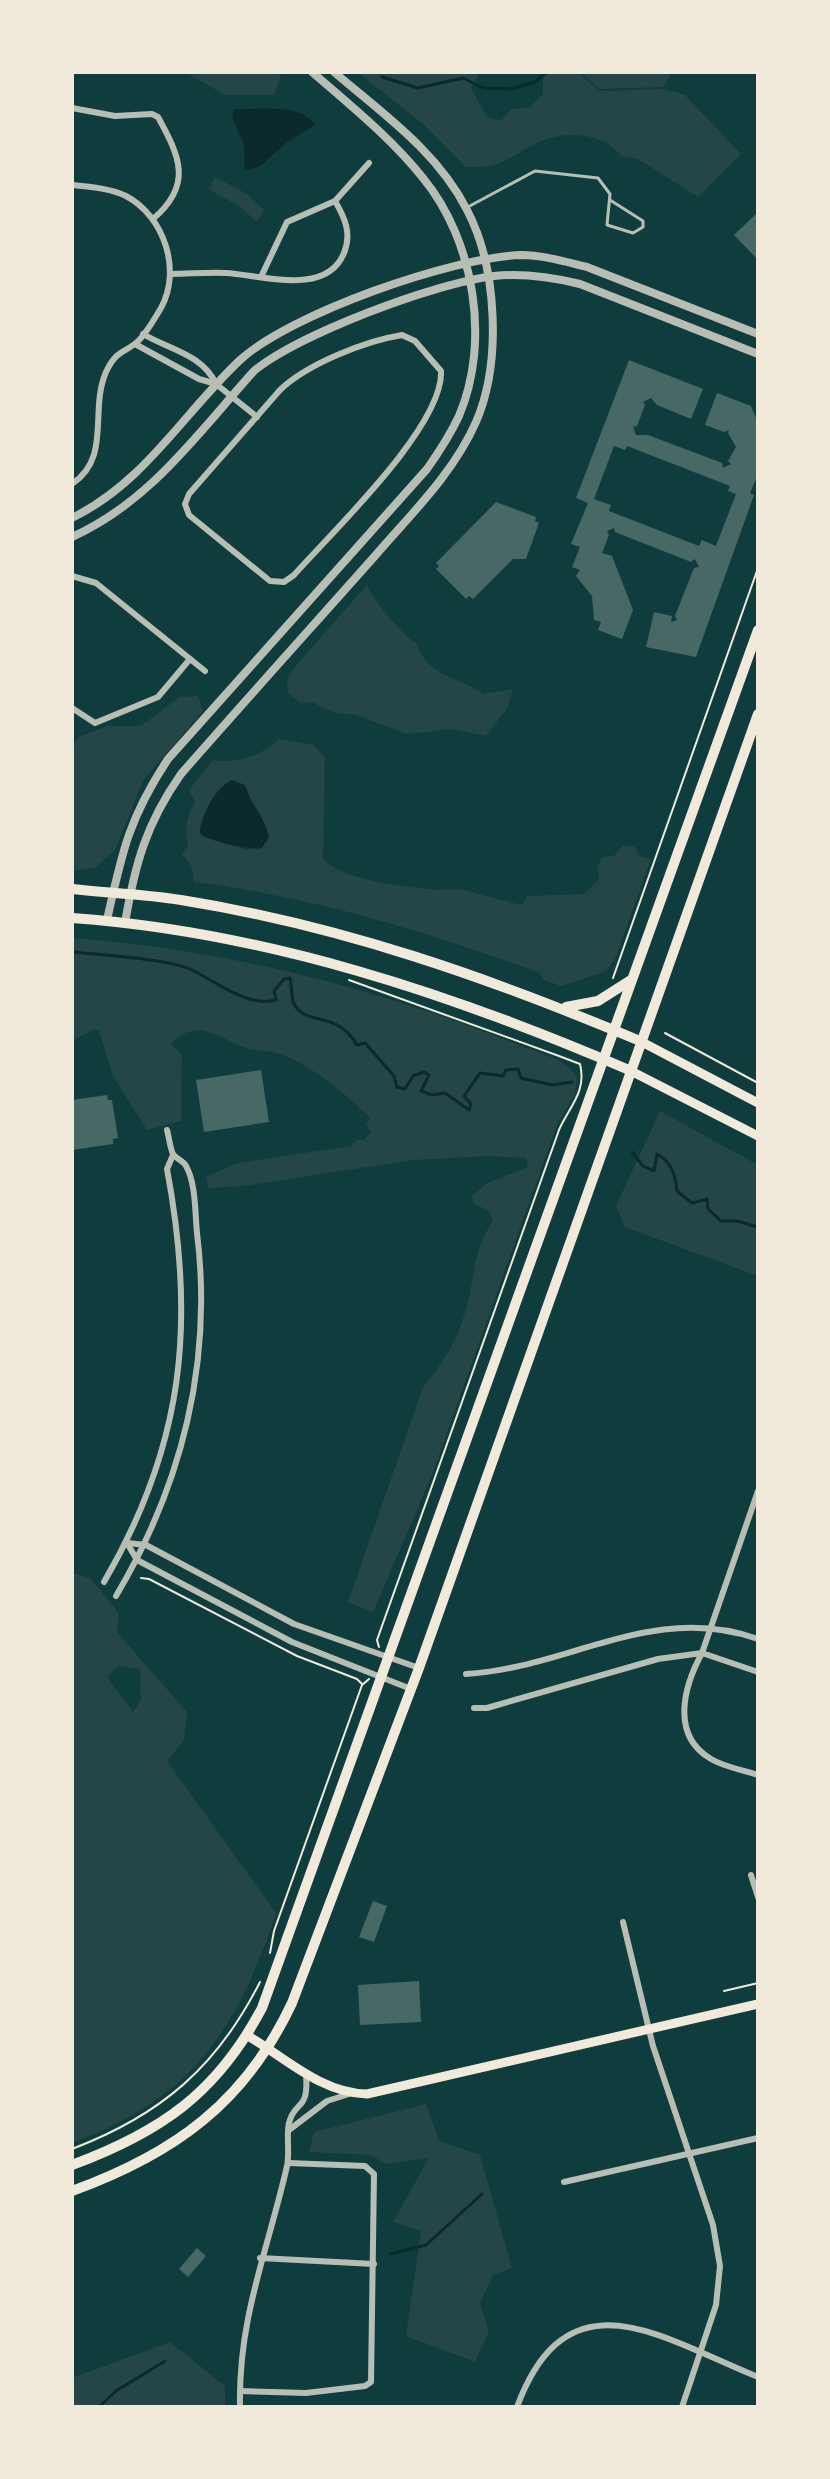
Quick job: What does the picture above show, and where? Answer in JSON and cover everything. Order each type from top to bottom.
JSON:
[{"type":"main road","points":[[72,2165],[119,2148],[180,2110],[208,2086],[248,2036],[285,1955],[758,630]]},
{"type":"main road","points":[[72,2191],[132,2168],[196,2128],[223,2103],[269,2048],[301,1979],[419,1668],[758,714]]},
{"type":"main road","points":[[72,889],[177,899],[292,921],[384,945],[564,1008],[640,1041],[758,1103]]},
{"type":"main road","points":[[72,918],[107,920],[252,944],[329,962],[484,1010],[603,1058],[758,1136]]},
{"type":"main road","points":[[564,1008],[598,1001],[632,979]]},
{"type":"main road","points":[[248,2036],[306,2074],[349,2094],[367,2094],[509,2064],[758,2004]]},
{"type":"street","points":[[107,920],[140,802],[168,759],[427,469],[460,413],[470,370],[475,305],[449,216],[424,179],[370,123],[312,72]]},
{"type":"street","points":[[125,923],[130,895],[156,810],[181,774],[442,479],[477,419],[488,373],[493,333],[487,277],[466,208],[439,167],[334,72]]},
{"type":"street","points":[[72,108],[115,116],[154,114],[158,117],[178,157],[180,173],[172,199],[153,219]]},
{"type":"street","points":[[370,123],[379,111]]},
{"type":"street","points":[[261,277],[287,222],[335,201],[369,163]]},
{"type":"street","points":[[72,185],[115,192],[140,206],[153,219],[167,246],[171,274],[162,306],[135,344],[122,348],[107,371],[98,405],[96,455],[84,476],[72,484]]},
{"type":"street","points":[[171,274],[224,273],[307,280],[333,268],[341,260],[348,238],[347,227],[335,201]]},
{"type":"street","points":[[72,518],[134,477],[165,447],[216,384],[260,342],[286,327],[464,262],[523,255],[587,267],[758,334]]},
{"type":"street","points":[[72,537],[117,513],[145,491],[231,396],[274,355],[296,343],[468,280],[524,274],[580,284],[758,354]]},
{"type":"street","points":[[143,334],[166,348],[198,360],[209,368],[216,384]]},
{"type":"street","points":[[398,335],[410,338],[441,371],[435,396],[415,438],[284,582],[267,579],[189,515],[185,504],[189,494],[257,417],[280,390],[306,370],[398,335]]},
{"type":"street","points":[[135,344],[199,379],[216,384],[257,417]]},
{"type":"street","points":[[72,576],[96,583],[205,671]]},
{"type":"street","points":[[72,708],[89,722],[108,718],[158,697],[190,659]]},
{"type":"street","points":[[116,1596],[146,1545],[180,1451],[193,1405],[202,1343],[202,1274],[193,1197],[186,1166],[173,1155],[167,1130]]},
{"type":"street","points":[[104,1582],[127,1543],[148,1496],[166,1435],[182,1351],[184,1290],[167,1169],[173,1155]]},
{"type":"street","points":[[758,1491],[755,1511],[702,1653],[691,1672],[682,1715],[695,1745],[711,1759],[758,1775]]},
{"type":"street","points":[[127,1543],[146,1545],[294,1624],[419,1668]]},
{"type":"street","points":[[127,1543],[137,1560],[292,1642],[411,1689]]},
{"type":"street","points":[[466,1674],[498,1672],[646,1630],[711,1627],[758,1639]]},
{"type":"street","points":[[474,1708],[487,1708],[658,1659],[702,1653],[758,1672]]},
{"type":"street","points":[[751,1875],[758,1897]]},
{"type":"street","points":[[623,1922],[650,2030],[713,2225],[720,2266],[716,2305],[682,2407]]},
{"type":"street","points":[[240,2407],[243,2332],[260,2258],[288,2163],[289,2123],[305,2104],[306,2074]]},
{"type":"street","points":[[289,2130],[327,2101],[349,2094]]},
{"type":"street","points":[[564,2182],[758,2138]]},
{"type":"street","points":[[240,2391],[306,2393],[365,2386],[371,2382],[374,2174],[371,2169],[288,2163]]},
{"type":"street","points":[[260,2258],[374,2264]]},
{"type":"street","points":[[517,2407],[535,2365],[558,2340],[584,2327],[609,2323],[635,2326],[758,2377]]},
{"type":"lane","points":[[466,208],[529,173],[542,170],[598,178],[607,187],[610,200],[608,226],[633,233],[643,227],[643,221],[610,200]]},
{"type":"path","points":[[610,985],[758,568]]},
{"type":"path","points":[[342,978],[482,1025],[580,1064],[582,1077],[576,1103],[559,1130],[377,1640],[377,1655]]},
{"type":"path","points":[[665,1033],[758,1083]]},
{"type":"path","points":[[141,1578],[149,1579],[297,1656],[357,1679],[362,1685]]},
{"type":"path","points":[[270,1956],[274,1931],[362,1685],[371,1673]]},
{"type":"path","points":[[72,2149],[144,2116],[191,2080],[227,2037],[266,1970]]},
{"type":"path","points":[[724,1991],[758,1983]]},
{"type":"shaded area","points":[[185,72],[278,72],[281,77],[274,95],[225,95]]},
{"type":"shaded area","points":[[357,72],[480,72],[471,88],[487,117],[501,121],[511,109],[529,108],[543,94],[543,74],[538,72],[578,72],[599,91],[664,89],[685,95],[741,154],[698,197],[638,159],[621,156],[606,143],[587,136],[567,135],[541,141],[497,164],[466,167],[422,123]]},
{"type":"shaded area","points":[[581,72],[672,72],[663,87],[599,89]]},
{"type":"shaded area","points":[[234,109],[289,110],[300,113],[315,125],[286,143],[259,167],[245,170],[244,145],[232,117]]},
{"type":"shaded area","points":[[215,177],[247,194],[264,210],[257,222],[239,206],[208,189]]},
{"type":"shaded area","points":[[367,585],[389,617],[417,644],[422,655],[436,670],[483,694],[513,689],[508,707],[486,736],[451,729],[407,734],[356,715],[335,713],[312,702],[300,703],[288,693],[287,680],[293,669]]},
{"type":"shaded area","points":[[198,696],[203,711],[144,779],[115,850],[96,867],[72,871],[72,752],[77,738],[107,726],[141,726],[180,697]]},
{"type":"shaded area","points":[[279,739],[313,745],[325,757],[323,858],[344,872],[376,882],[439,890],[461,889],[523,905],[527,896],[584,894],[599,879],[597,868],[602,857],[614,856],[623,845],[635,847],[640,856],[651,859],[616,957],[606,971],[561,986],[544,980],[540,973],[413,930],[282,897],[194,882],[192,867],[182,854],[188,845],[187,823],[195,802],[189,790],[213,760],[240,760]],"holes":[[[247,787],[266,827],[267,841],[247,850],[201,836],[200,827],[213,800]]]},
{"type":"shaded area","points":[[232,780],[245,785],[264,823],[269,837],[262,848],[230,845],[200,833],[210,803],[220,789]]},
{"type":"shaded area","points":[[72,938],[129,943],[241,961],[352,988],[539,1052],[565,1065],[577,1077],[575,1095],[558,1122],[432,1475],[373,1612],[348,1602],[423,1387],[447,1354],[468,1303],[480,1245],[493,1221],[488,1210],[474,1204],[472,1196],[487,1183],[528,1167],[526,1158],[486,1156],[414,1160],[242,1186],[209,1188],[206,1177],[237,1163],[351,1146],[357,1140],[364,1140],[371,1132],[366,1125],[370,1118],[328,1081],[292,1059],[249,1049],[210,1033],[190,1031],[171,1044],[182,1055],[181,1121],[147,1130],[113,1076],[99,1031],[94,1029],[72,1041]]},
{"type":"shaded area","points":[[660,1111],[758,1165],[758,1276],[625,1227],[616,1206]]},
{"type":"shaded area","points":[[72,1573],[90,1578],[119,1613],[117,1632],[187,1712],[184,1740],[167,1761],[276,1913],[245,1992],[205,2055],[149,2105],[114,2125],[72,2143]],"holes":[[[118,1666],[140,1669],[141,1700],[133,1712],[107,1677]]]},
{"type":"shaded area","points":[[426,2104],[439,2141],[480,2155],[512,2268],[493,2275],[480,2304],[489,2331],[475,2362],[406,2336],[421,2231],[393,2222],[429,2158],[385,2164],[371,2155],[309,2152],[314,2132]]},
{"type":"shaded area","points":[[170,2342],[225,2386],[225,2407],[72,2407],[72,2378]]},
{"type":"building","points":[[758,212],[758,260],[734,235]]},
{"type":"building","points":[[629,360],[703,389],[691,419],[657,405],[651,398],[643,402],[645,405],[637,426],[633,427],[636,435],[648,435],[722,463],[723,468],[731,464],[728,461],[736,447],[729,430],[724,432],[705,425],[717,393],[751,406],[758,423],[758,474],[750,493],[754,495],[696,657],[646,647],[654,612],[672,616],[671,622],[677,620],[675,616],[694,568],[699,567],[695,559],[691,562],[615,532],[614,528],[607,531],[609,535],[602,553],[612,556],[633,610],[622,639],[598,630],[601,622],[594,620],[592,596],[576,576],[580,570],[572,567],[580,547],[571,544],[588,503],[576,498]],"holes":[[[614,446],[625,450],[627,446],[730,486],[728,491],[736,494],[716,546],[702,540],[699,546],[609,511],[611,505],[594,499]]]},
{"type":"building","points":[[496,502],[536,517],[535,521],[539,523],[526,559],[513,559],[473,599],[469,596],[466,599],[436,569],[439,566],[436,563]]},
{"type":"building","points":[[261,1070],[269,1122],[204,1132],[196,1080]]},
{"type":"building","points":[[107,1095],[108,1100],[112,1100],[118,1138],[113,1139],[113,1144],[72,1150],[72,1100]]},
{"type":"building","points":[[373,1901],[387,1906],[374,1942],[359,1937]]},
{"type":"building","points":[[419,1981],[421,2022],[360,2025],[358,1985]]},
{"type":"building","points":[[197,2248],[206,2256],[188,2277],[179,2269]]},
{"type":"waterway","points":[[382,77],[418,88],[463,78],[483,88],[511,89],[535,82],[547,72]]},
{"type":"waterway","points":[[72,952],[180,966],[254,1000],[276,1000],[274,991],[284,979],[290,978],[293,1001],[299,1011],[340,1027],[357,1045],[365,1043],[394,1076],[397,1087],[405,1089],[413,1076],[424,1072],[429,1075],[421,1091],[432,1095],[445,1093],[469,1110],[471,1104],[464,1096],[480,1073],[503,1076],[506,1070],[518,1069],[521,1078],[552,1085],[572,1082]]},
{"type":"waterway","points":[[632,1152],[643,1166],[654,1171],[657,1154],[662,1157],[672,1170],[677,1191],[692,1203],[707,1199],[708,1209],[721,1221],[737,1221],[758,1227]]},
{"type":"waterway","points":[[390,2254],[426,2245],[482,2194]]},
{"type":"waterway","points":[[99,2407],[116,2391],[165,2361]]}]
